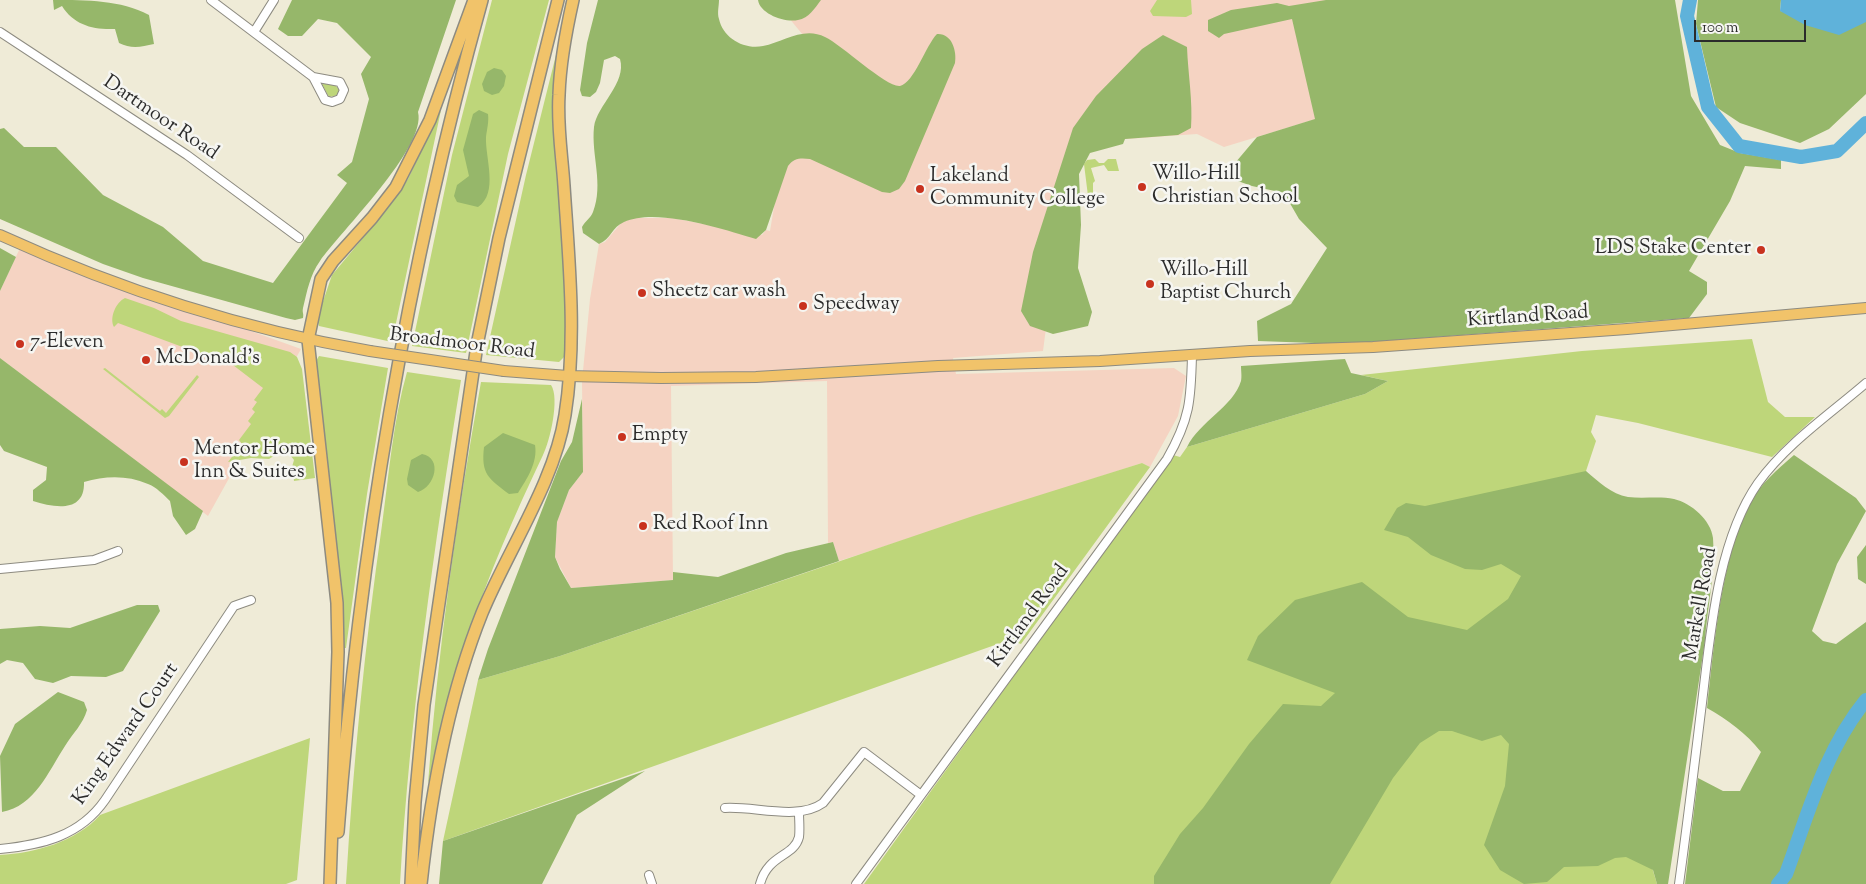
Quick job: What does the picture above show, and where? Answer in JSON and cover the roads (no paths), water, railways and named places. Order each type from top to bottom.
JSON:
[{"type":"highway","points":[[332,884],[338,652],[337,603],[308,340],[321,279],[333,261],[372,218],[396,187],[430,120],[474,0]]},
{"type":"highway","points":[[332,884],[347,714],[381,473],[428,221],[456,93],[482,0]]},
{"type":"highway","points":[[411,884],[415,802],[424,705],[477,345],[499,238],[558,0]]},
{"type":"highway","points":[[421,884],[427,825],[459,680],[482,613],[555,454],[565,415],[572,315],[560,152],[558,94],[567,24],[573,0]]},
{"type":"main road","name":"Broadmoor Road","points":[[0,235],[60,261],[144,292],[242,323],[308,340],[504,371],[568,376],[661,378],[756,377],[938,366]]},
{"type":"main road","name":"Kirtland Road","points":[[938,366],[1373,347],[1637,328],[1866,308]]},
{"type":"street","points":[[211,0],[313,76]]},
{"type":"street","points":[[254,32],[274,0]]},
{"type":"street","name":"Dartmoor Road","points":[[0,32],[187,155],[299,238]]},
{"type":"street","name":"Kirtland Road","points":[[856,884],[1167,459],[1187,419],[1191,396],[1192,355]]},
{"type":"street","name":"Markell Road","points":[[1680,884],[1709,648],[1726,554],[1735,524],[1750,494],[1771,467],[1866,383]]},
{"type":"street","points":[[0,569],[94,560],[118,551]]},
{"type":"street","name":"King Edward Court","points":[[0,849],[29,844],[69,833],[89,820],[105,800],[234,606],[251,600]]},
{"type":"street","points":[[725,808],[743,807],[799,813],[809,811],[823,803],[864,752],[921,795]]},
{"type":"street","points":[[760,884],[763,871],[796,844],[799,836],[799,813]]},
{"type":"street","points":[[649,875],[652,884]]},
{"type":"water","points":[[1781,0],[1866,0],[1866,22],[1839,35],[1805,25],[1780,11]]},
{"type":"waterway","points":[[1690,0],[1687,16],[1708,107],[1739,146],[1801,157],[1837,151],[1866,123]]},
{"type":"waterway","points":[[1778,884],[1786,874],[1828,761],[1852,719],[1866,700]]},
{"type":"place","name":"Willo-Hill Christian School","points":[[1142,187]]},
{"type":"place","name":"Lakeland Community College","points":[[920,189]]},
{"type":"place","name":"LDS Stake Center","points":[[1761,250]]},
{"type":"place","name":"Willo-Hill Baptist Church","points":[[1150,284]]},
{"type":"place","name":"Sheetz car wash","points":[[642,293]]},
{"type":"place","name":"Speedway","points":[[803,306]]},
{"type":"place","name":"7-Eleven","points":[[20,344]]},
{"type":"place","name":"McDonald's","points":[[146,360]]},
{"type":"place","name":"Empty","points":[[622,437]]},
{"type":"place","name":"Mentor Home Inn & Suites","points":[[184,462]]},
{"type":"place","name":"Red Roof Inn","points":[[643,526]]}]
